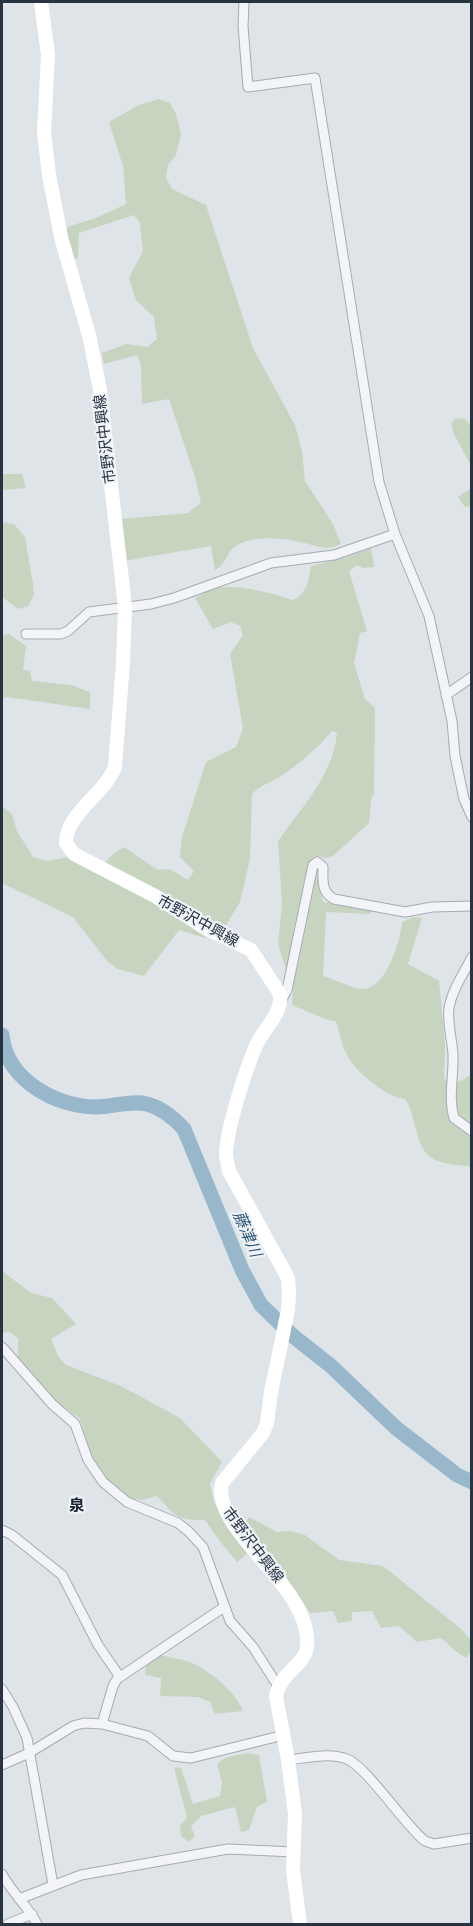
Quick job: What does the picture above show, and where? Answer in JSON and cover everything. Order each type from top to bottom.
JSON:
[{"type":"main road","name":"市野沢中興線","points":[[41,2],[48,55],[44,133],[48,165],[61,237],[90,339],[100,390],[125,608],[115,767],[106,783],[83,807],[69,831],[66,843],[74,854],[156,897],[207,929],[251,950],[280,994],[281,1001],[279,1010],[255,1048],[231,1127],[226,1154],[229,1171],[288,1278],[288,1310],[267,1423],[263,1433],[222,1483],[219,1493],[222,1504],[236,1527],[284,1586],[301,1612],[305,1623],[308,1648],[305,1656],[278,1686]]},
{"type":"main road","points":[[278,1686],[276,1696],[295,1814],[293,1870],[300,1924]]},
{"type":"street","points":[[244,2],[243,26],[248,87],[315,78],[379,482],[395,534],[429,616],[452,721],[455,756],[464,799],[471,817]]},
{"type":"street","points":[[26,634],[61,634],[73,628],[89,612],[125,608],[174,598],[271,563],[334,555],[395,534]]},
{"type":"street","points":[[446,695],[471,677]]},
{"type":"street","points":[[281,1001],[287,990],[306,903],[310,872],[317,862],[322,867],[324,890],[334,899],[405,912],[440,907],[471,906]]},
{"type":"street","points":[[471,957],[449,1007],[453,1056],[451,1107],[453,1118],[471,1131]]},
{"type":"street","points":[[2,1347],[52,1404],[75,1424],[88,1460],[103,1482],[128,1502],[178,1523],[196,1538],[203,1547],[230,1621],[253,1647],[278,1686]]},
{"type":"street","points":[[2,1530],[12,1535],[62,1575],[98,1645],[120,1677]]},
{"type":"street","points":[[102,1724],[113,1686],[120,1677],[224,1607]]},
{"type":"street","points":[[2,1689],[27,1738],[53,1885]]},
{"type":"street","points":[[2,1765],[29,1753],[73,1726],[93,1722],[148,1736],[173,1756],[191,1758],[284,1735]]},
{"type":"street","points":[[288,1760],[318,1756],[346,1758],[361,1769],[425,1842],[434,1844],[471,1838]]},
{"type":"street","points":[[19,1899],[81,1875],[228,1849],[294,1852]]},
{"type":"street","points":[[2,1874],[9,1889],[38,1924]]},
{"type":"street","points":[[8,1924],[32,1914]]},
{"type":"green space","points":[[158,99],[170,103],[176,114],[181,134],[176,155],[168,165],[166,178],[172,189],[206,205],[253,348],[295,425],[302,451],[305,481],[333,524],[341,544],[320,547],[279,539],[251,540],[233,548],[220,567],[215,570],[211,546],[124,561],[121,519],[188,513],[201,502],[169,399],[142,404],[141,365],[137,355],[104,364],[102,353],[126,344],[147,347],[157,339],[154,317],[136,300],[129,278],[143,251],[140,223],[134,215],[79,233],[78,259],[72,258],[66,238],[67,227],[96,218],[126,204],[123,166],[109,122],[137,106]]},
{"type":"green space","points":[[456,418],[465,419],[471,425],[471,466],[454,434],[451,423]]},
{"type":"green space","points":[[2,474],[22,474],[26,488],[2,490]]},
{"type":"green space","points":[[471,488],[471,506],[465,507],[458,497]]},
{"type":"green space","points":[[2,522],[14,524],[25,537],[34,595],[28,606],[18,609],[2,597]]},
{"type":"green space","points":[[371,548],[374,567],[363,568],[357,565],[349,571],[367,631],[360,633],[354,663],[365,699],[375,708],[374,793],[371,800],[369,823],[334,855],[327,858],[315,856],[311,859],[307,871],[317,875],[323,902],[369,908],[372,912],[369,914],[326,912],[323,976],[360,989],[372,987],[379,981],[391,962],[399,940],[402,922],[413,917],[422,918],[408,964],[439,981],[445,1044],[444,1079],[456,1083],[471,1075],[471,1167],[446,1163],[430,1157],[420,1143],[405,1099],[389,1094],[363,1075],[344,1049],[336,1021],[292,1005],[293,991],[278,944],[282,904],[278,841],[323,777],[337,733],[332,731],[295,766],[252,794],[250,859],[240,902],[225,927],[213,926],[205,938],[179,930],[144,976],[118,969],[108,962],[73,917],[2,883],[2,806],[12,814],[17,831],[33,857],[46,861],[69,857],[95,873],[112,855],[124,847],[158,870],[170,869],[188,880],[194,871],[180,857],[182,837],[206,762],[236,747],[243,728],[230,654],[243,635],[240,626],[231,622],[213,629],[195,598],[214,589],[235,587],[293,600],[304,590],[311,566]]},
{"type":"green space","points":[[9,634],[26,646],[23,670],[30,671],[32,681],[71,685],[90,692],[90,709],[2,698],[2,635]]},
{"type":"green space","points":[[2,1271],[31,1293],[52,1298],[76,1324],[51,1339],[58,1356],[66,1365],[121,1386],[180,1418],[222,1462],[210,1484],[214,1502],[249,1552],[237,1562],[205,1520],[178,1516],[157,1496],[142,1500],[132,1499],[119,1493],[103,1476],[92,1460],[80,1419],[58,1403],[18,1357],[18,1339],[10,1332],[2,1333]]},
{"type":"green space","points":[[249,1517],[277,1532],[290,1531],[305,1535],[339,1560],[383,1566],[460,1628],[471,1640],[471,1652],[466,1658],[441,1638],[417,1642],[399,1626],[381,1628],[372,1611],[352,1612],[352,1621],[338,1623],[333,1611],[310,1613],[271,1555],[247,1529],[245,1523]]},
{"type":"green space","points":[[161,1655],[188,1662],[207,1671],[228,1689],[243,1711],[215,1714],[210,1702],[198,1697],[160,1696],[161,1678],[145,1675],[146,1664]]},
{"type":"green space","points":[[246,1753],[259,1755],[267,1802],[257,1807],[249,1830],[241,1832],[235,1807],[201,1816],[191,1826],[195,1836],[189,1842],[181,1836],[180,1826],[187,1817],[175,1767],[181,1768],[193,1804],[220,1796],[222,1782],[217,1764],[225,1758]]},
{"type":"waterway","name":"藤津川","points":[[2,1035],[13,1065],[35,1088],[49,1096],[80,1106],[147,1104],[176,1121],[184,1129],[242,1270],[261,1305],[293,1336],[331,1366],[396,1428],[457,1475],[472,1482]]},
{"type":"district","name":"泉","points":[[77,1506]]}]
